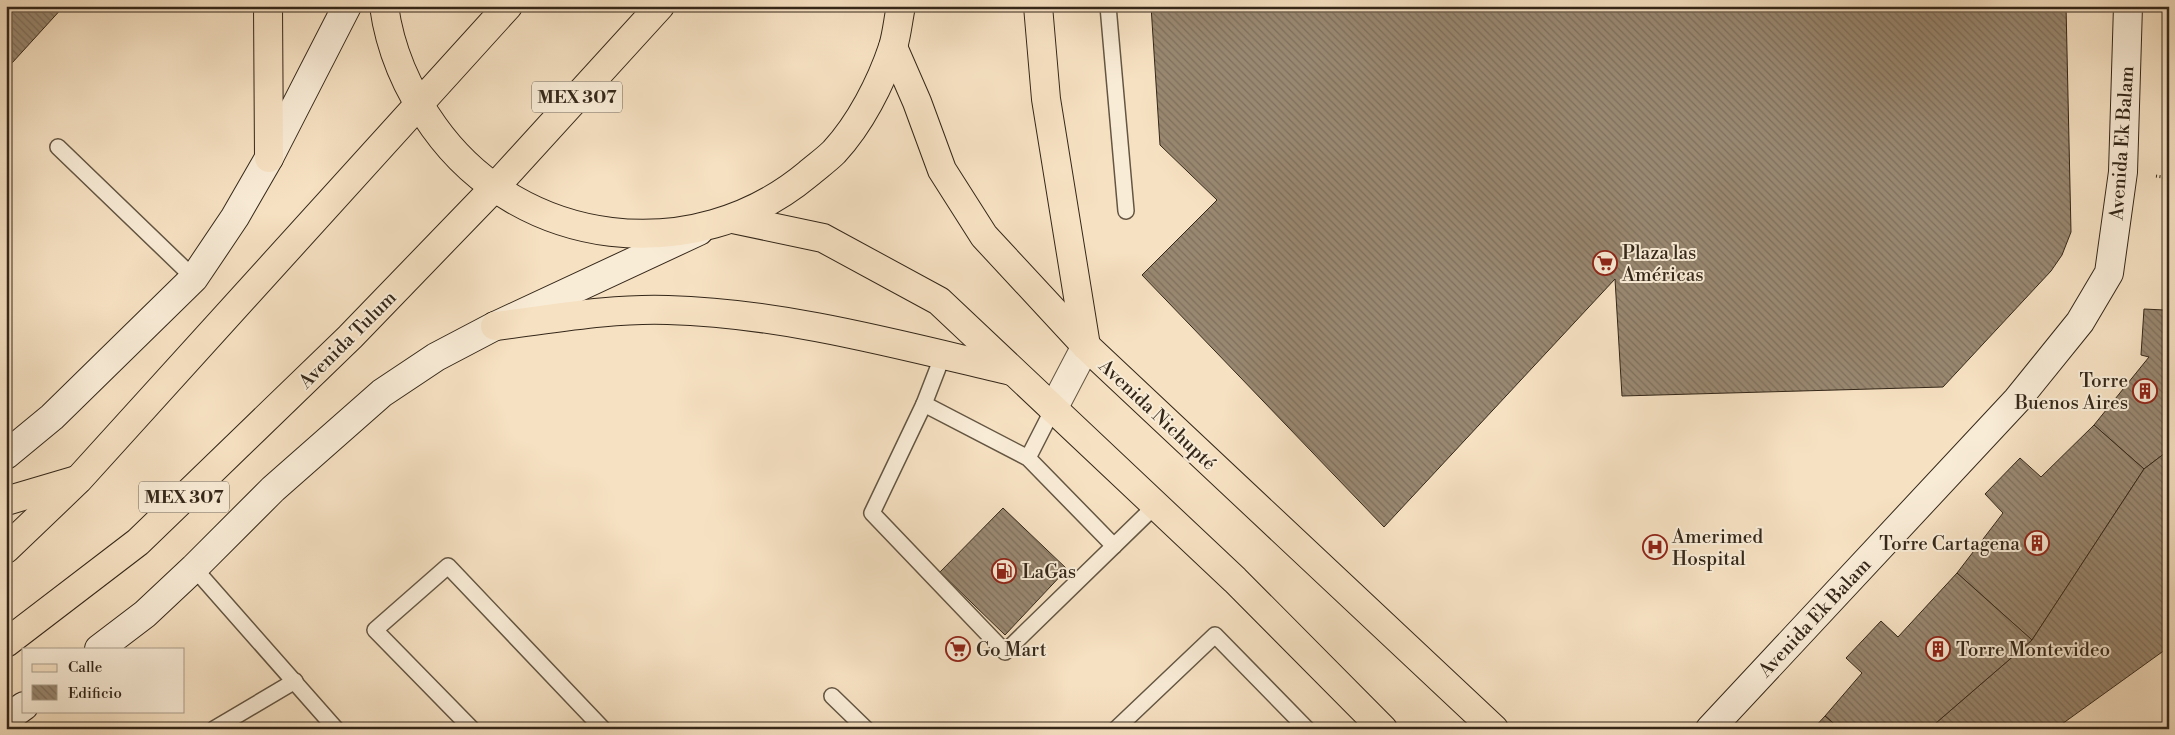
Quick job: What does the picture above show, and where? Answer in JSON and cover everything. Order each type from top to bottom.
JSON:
[{"type":"main road","points":[[268,6],[269,158]]},
{"type":"main road","points":[[384,6],[399,67],[418,105],[445,142],[468,166],[494,188],[537,210],[566,222],[605,232],[646,235],[685,231],[721,222],[787,191],[834,152],[870,102],[893,46],[901,6]]},
{"type":"main road","points":[[6,549],[78,480],[508,6]]},
{"type":"main road","name":"Avenida Tulum","points":[[6,643],[138,542],[350,337],[494,188],[660,6]]},
{"type":"main road","points":[[1038,6],[1046,99],[1086,346]]},
{"type":"main road","name":"Avenida Nichupté","points":[[893,46],[917,102],[942,170],[984,236],[1086,346],[1494,729]]},
{"type":"main road","points":[[721,222],[823,238],[939,301],[1011,371],[1236,580],[1383,729]]},
{"type":"main road","points":[[495,326],[583,314],[667,310],[770,318],[1011,371]]},
{"type":"main road","points":[[6,501],[78,480]]},
{"type":"street","points":[[6,454],[52,417],[194,278],[235,217],[269,158],[347,6]]},
{"type":"street","name":"Avenida Ek Balam","points":[[1710,729],[2017,400],[2080,322],[2109,273],[2123,172],[2128,6]]},
{"type":"street","points":[[100,648],[145,614],[274,489],[382,393],[436,357],[495,326],[721,222]]},
{"type":"street","points":[[1053,409],[1086,346]]},
{"type":"street","points":[[6,719],[22,707]]},
{"type":"lane","points":[[1108,6],[1126,211]]},
{"type":"lane","points":[[58,147],[194,278]]},
{"type":"lane","points":[[943,355],[924,404],[872,513],[1005,652],[1155,506]]},
{"type":"lane","points":[[924,404],[1028,458],[1114,546]]},
{"type":"lane","points":[[1028,458],[1053,409]]},
{"type":"lane","points":[[472,729],[375,630],[448,566],[603,729]]},
{"type":"lane","points":[[194,568],[295,680],[336,729]]},
{"type":"lane","points":[[1116,729],[1215,635],[1307,729]]},
{"type":"lane","points":[[214,729],[295,680]]},
{"type":"lane","points":[[832,696],[866,729]]},
{"type":"building","points":[[6,6],[64,6],[12,63],[6,58]]},
{"type":"building","name":"Plaza las Américas","points":[[1151,6],[2066,6],[2071,232],[2062,255],[2051,271],[1943,387],[1622,396],[1615,279],[1384,527],[1142,275],[1217,200],[1160,145]]},
{"type":"building","name":"Torre Buenos Aires","points":[[2169,286],[2169,450],[2144,469],[2094,425],[2149,357],[2141,355],[2144,309],[2164,310]]},
{"type":"building","name":"Torre Cartagena","points":[[2094,425],[2144,469],[2032,640],[1957,573],[2003,513],[1985,494],[2020,458],[2041,477]]},
{"type":"building","points":[[2169,450],[2169,647],[2055,729],[1929,729],[2032,640],[2144,469]]},
{"type":"building","name":"LaGas","points":[[1003,508],[1067,569],[1005,635],[940,572]]},
{"type":"building","name":"Torre Montevideo","points":[[1957,573],[2032,640],[1929,729],[1840,729],[1825,716],[1862,673],[1846,658],[1881,621],[1898,637]]},
{"type":"building","points":[[1825,716],[1840,729],[1813,729]]},
{"type":"place","name":"Plaza las Américas","points":[[1605,263]]},
{"type":"place","name":"Torre Buenos Aires","points":[[2145,391]]},
{"type":"place","name":"Torre Cartagena","points":[[2037,543]]},
{"type":"place","name":"Amerimed Hospital","points":[[1655,547]]},
{"type":"place","name":"LaGas","points":[[1004,571]]},
{"type":"place","name":"Go Mart","points":[[958,649]]},
{"type":"place","name":"Torre Montevideo","points":[[1938,649]]}]
